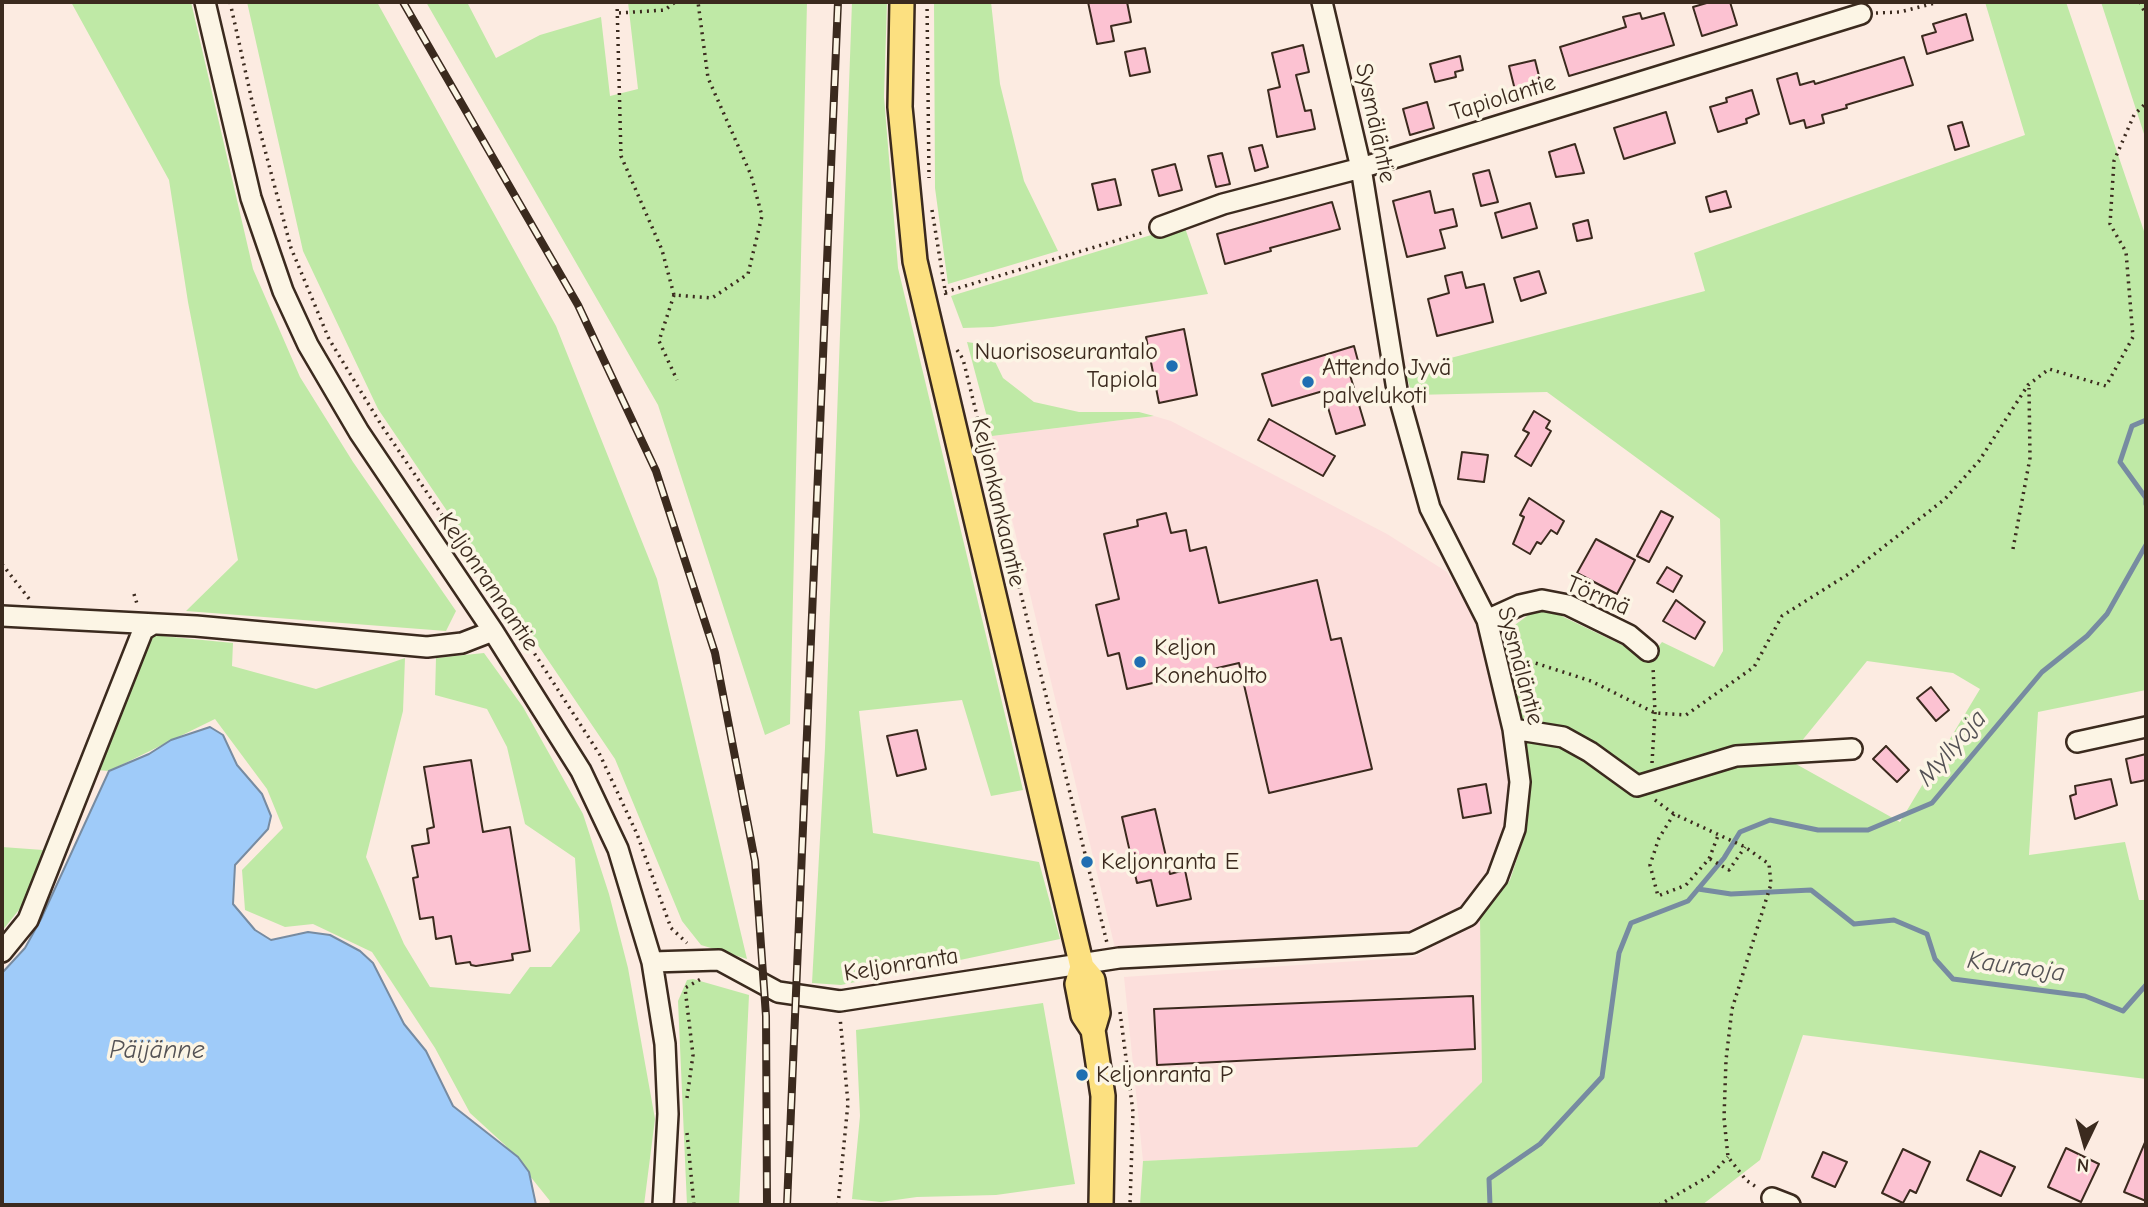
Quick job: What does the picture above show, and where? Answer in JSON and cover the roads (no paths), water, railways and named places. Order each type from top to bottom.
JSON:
[{"type":"main road","name":"Keljonkankaantie","points":[[902,2],[900,107],[915,261],[1081,964],[1077,984],[1083,1015],[1093,1030],[1102,1096],[1101,1205]]},
{"type":"street","name":"Keljonrannantie","points":[[205,2],[251,198],[276,272],[303,335],[359,432],[493,631],[581,771],[603,815],[636,900],[652,962],[667,1079],[667,1159],[663,1205]]},
{"type":"street","name":"Sysmäläntie","points":[[1081,964],[1111,959],[1412,943],[1468,916],[1497,878],[1515,829],[1520,782],[1513,729],[1500,673],[1487,620],[1426,495],[1398,390],[1361,168],[1322,2]]},
{"type":"street","name":"Tapiolantie","points":[[1160,228],[1223,204],[1361,168],[1861,14]]},
{"type":"street","name":"Törmä","points":[[1487,620],[1520,605],[1542,600],[1568,605],[1629,635],[1648,651]]},
{"type":"street","points":[[2,616],[153,624],[427,647],[462,643],[493,631]]},
{"type":"street","points":[[2,953],[28,920],[143,630],[153,624]]},
{"type":"street","points":[[2077,742],[2146,727]]},
{"type":"street","points":[[1513,729],[1563,737],[1643,784],[1736,756],[1852,750]]},
{"type":"street","name":"Keljonranta","points":[[652,962],[719,960],[778,992],[840,1001],[1081,964]]},
{"type":"water","name":"Päijänne","points":[[210,727],[223,735],[237,765],[262,794],[271,816],[268,829],[235,865],[233,904],[255,930],[271,940],[308,932],[330,935],[360,951],[373,963],[404,1024],[426,1051],[453,1106],[518,1157],[529,1172],[536,1205],[2,1205],[2,973],[25,948],[41,919],[109,771],[149,754],[171,740]]},
{"type":"waterway","name":"Myllyoja","points":[[2146,420],[2132,426],[2120,462],[2146,498],[2146,504]]},
{"type":"waterway","name":"Myllyoja","points":[[1490,1205],[1489,1179],[1540,1144],[1602,1077],[1619,953],[1631,923],[1688,901],[1724,858],[1740,832],[1770,820],[1818,830],[1868,830],[1932,803],[2042,672],[2087,636],[2107,614],[2146,545]]},
{"type":"waterway","name":"Kauraoja","points":[[1698,889],[1731,894],[1811,890],[1854,924],[1894,920],[1927,934],[1935,959],[1953,979],[2085,996],[2123,1011],[2146,985]]},
{"type":"railway","points":[[403,2],[578,305],[656,471],[715,653],[755,861],[766,1016],[767,1205]]},
{"type":"railway","points":[[787,1205],[838,2]]},
{"type":"place","name":"Nuorisoseurantalo Tapiola","points":[[1172,366]]},
{"type":"place","name":"Attendo Jyvä palvelukoti","points":[[1308,382]]},
{"type":"place","name":"Keljon Konehuolto","points":[[1140,662]]},
{"type":"place","name":"Keljonranta E","points":[[1087,862]]},
{"type":"place","name":"Keljonranta P","points":[[1082,1075]]}]
